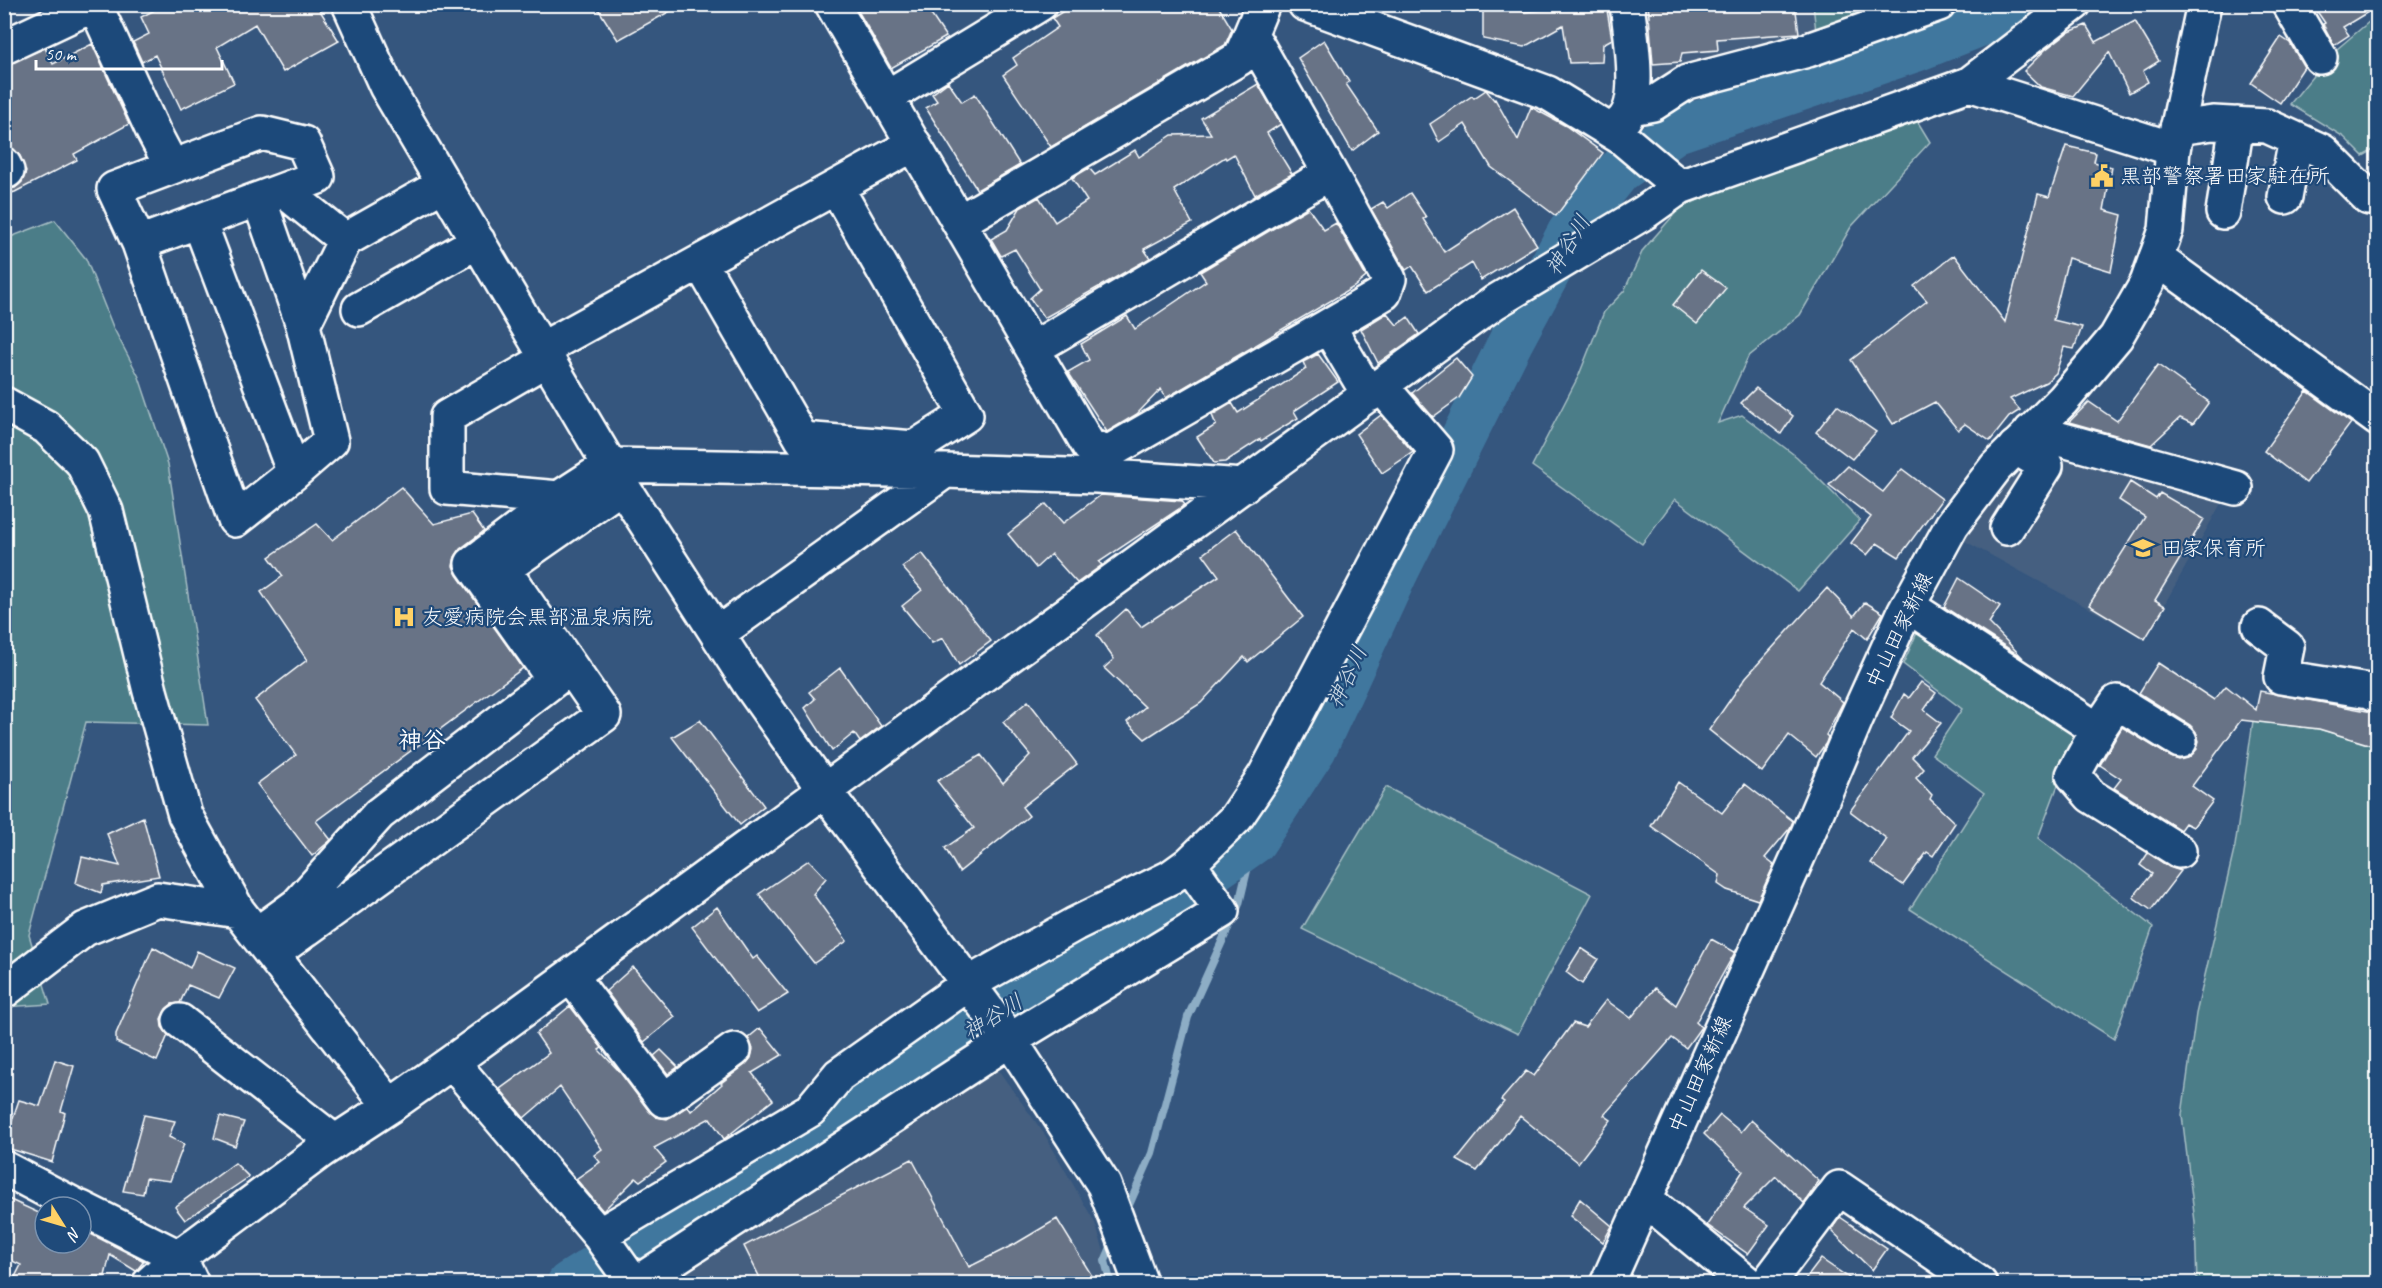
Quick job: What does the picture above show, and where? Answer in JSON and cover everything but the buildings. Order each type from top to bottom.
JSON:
[{"type":"street","points":[[349,4],[386,86],[616,476],[750,685],[825,791],[1010,1040],[1104,1185],[1141,1284]]},
{"type":"street","points":[[832,4],[1034,348],[1098,463]]},
{"type":"street","points":[[887,97],[1040,4]]},
{"type":"street","points":[[959,222],[1240,58],[1263,4]]},
{"type":"street","points":[[1305,4],[1548,93],[1621,125],[1674,181]]},
{"type":"street","points":[[1621,125],[1635,92],[1628,4]]},
{"type":"street","points":[[1621,125],[1687,82],[1808,50],[1939,4]]},
{"type":"street","points":[[149,1284],[185,1270],[335,1142],[390,1106],[571,976],[1496,302],[1645,212],[1674,181],[1969,84],[2074,4]]},
{"type":"street","name":"中山田家新線","points":[[1606,1284],[1802,850],[1856,719],[1908,606],[1952,525],[1996,467],[2063,400],[2116,337],[2147,283],[2166,230],[2175,139],[2204,4]]},
{"type":"street","points":[[2289,4],[2320,57]]},
{"type":"street","points":[[4,47],[95,5],[172,167]]},
{"type":"street","points":[[1098,463],[1109,452],[1384,293],[1389,279],[1256,44],[1248,40]]},
{"type":"street","points":[[1969,84],[2175,139],[2213,123],[2267,126],[2322,151],[2369,198]]},
{"type":"street","points":[[2223,212],[2237,124]]},
{"type":"street","points":[[139,243],[318,177],[303,143],[262,133],[114,189],[139,243],[235,520],[331,441],[271,195]]},
{"type":"street","points":[[2285,197],[2296,140]]},
{"type":"street","points":[[559,498],[447,488],[447,417],[547,359],[553,344],[914,144]]},
{"type":"street","points":[[1034,348],[1330,173]]},
{"type":"street","points":[[303,325],[345,240],[444,184]]},
{"type":"street","points":[[700,262],[802,440],[914,448],[966,416],[836,187]]},
{"type":"street","points":[[271,195],[345,240]]},
{"type":"street","points":[[199,221],[294,473]]},
{"type":"street","points":[[358,309],[478,241]]},
{"type":"street","points":[[2156,258],[2378,419]]},
{"type":"street","points":[[599,1235],[810,1110],[839,1075],[971,988],[1075,924],[1171,877],[1189,864],[1236,818],[1264,775],[1436,450],[1375,390],[1328,326]]},
{"type":"street","points":[[4,404],[46,427],[82,462],[106,511],[150,691],[185,815],[256,933],[390,1106]]},
{"type":"street","points":[[2023,439],[2236,488]]},
{"type":"street","points":[[2007,528],[2046,466],[2023,439]]},
{"type":"street","points":[[256,933],[297,905],[380,814],[554,680],[472,564],[559,498],[616,476],[945,471],[1098,463],[1244,486]]},
{"type":"street","points":[[717,634],[945,471]]},
{"type":"street","points":[[256,933],[604,715],[503,569],[616,476]]},
{"type":"street","points":[[1908,606],[2098,730]]},
{"type":"street","points":[[2259,626],[2287,647],[2281,677],[2378,694]]},
{"type":"street","points":[[2179,851],[2091,796],[2073,775],[2116,702],[2180,741]]},
{"type":"street","points":[[452,1062],[599,1235],[634,1284],[1010,1040],[1222,911],[1189,864]]},
{"type":"street","points":[[4,991],[85,929],[158,899],[256,933]]},
{"type":"street","points":[[571,976],[664,1100],[734,1050]]},
{"type":"street","points":[[180,1021],[335,1142]]},
{"type":"street","points":[[4,1168],[55,1195]]},
{"type":"street","points":[[1767,1284],[1839,1188],[1980,1284]]},
{"type":"street","points":[[1645,1199],[1748,1284]]},
{"type":"street","points":[[93,1216],[185,1270]]},
{"type":"shaded area","points":[[1635,5],[1907,5],[1722,68],[1642,80]]},
{"type":"shaded area","points":[[2041,440],[2228,491],[2145,639],[1961,539],[2010,472]]},
{"type":"shaded area","points":[[996,1067],[1045,1135],[1095,1223],[1114,1283],[649,1284]]},
{"type":"green space","points":[[1813,4],[1876,5],[1816,32]]},
{"type":"green space","points":[[2377,15],[2377,148],[2363,156],[2344,137],[2290,104],[2330,55]]},
{"type":"green space","points":[[1916,119],[1930,142],[1851,227],[1800,315],[1748,357],[1718,423],[1742,415],[1797,457],[1860,520],[1798,591],[1675,499],[1642,544],[1532,466],[1579,375],[1604,312],[1624,291],[1643,250],[1679,209],[1806,149]]},
{"type":"green space","points":[[55,220],[86,259],[113,327],[139,377],[168,464],[208,725],[86,722],[29,935],[50,1004],[5,1007],[5,239]]},
{"type":"green space","points":[[1920,626],[2081,734],[2064,769],[2038,838],[2153,927],[2114,1039],[1910,909],[1984,793],[1932,754],[1962,709],[1903,664]]},
{"type":"green space","points":[[2253,721],[2319,729],[2377,747],[2377,1283],[2197,1284],[2195,1222],[2182,1115],[2196,1014],[2235,846]]},
{"type":"green space","points":[[1386,787],[1592,894],[1518,1034],[1302,929]]},
{"type":"waterway","name":"神谷川","points":[[569,1284],[1101,949],[1254,841],[1314,749],[1395,574],[1511,341],[1570,232],[1619,171],[1675,131],[1914,50],[1993,19],[2010,4]]},
{"type":"waterway","points":[[1126,1212],[1152,1153],[1188,1017],[1239,904],[1254,841]]},
{"type":"waterway","points":[[1111,1284],[1105,1261],[1114,1240]]},
{"type":"place","name":"黒部警察署田家駐在所","points":[[2102,176]]},
{"type":"place","name":"田家保育所","points":[[2143,548]]},
{"type":"place","name":"友愛病院会黒部温泉病院","points":[[404,617]]},
{"type":"district","name":"神谷","points":[[422,740]]}]
